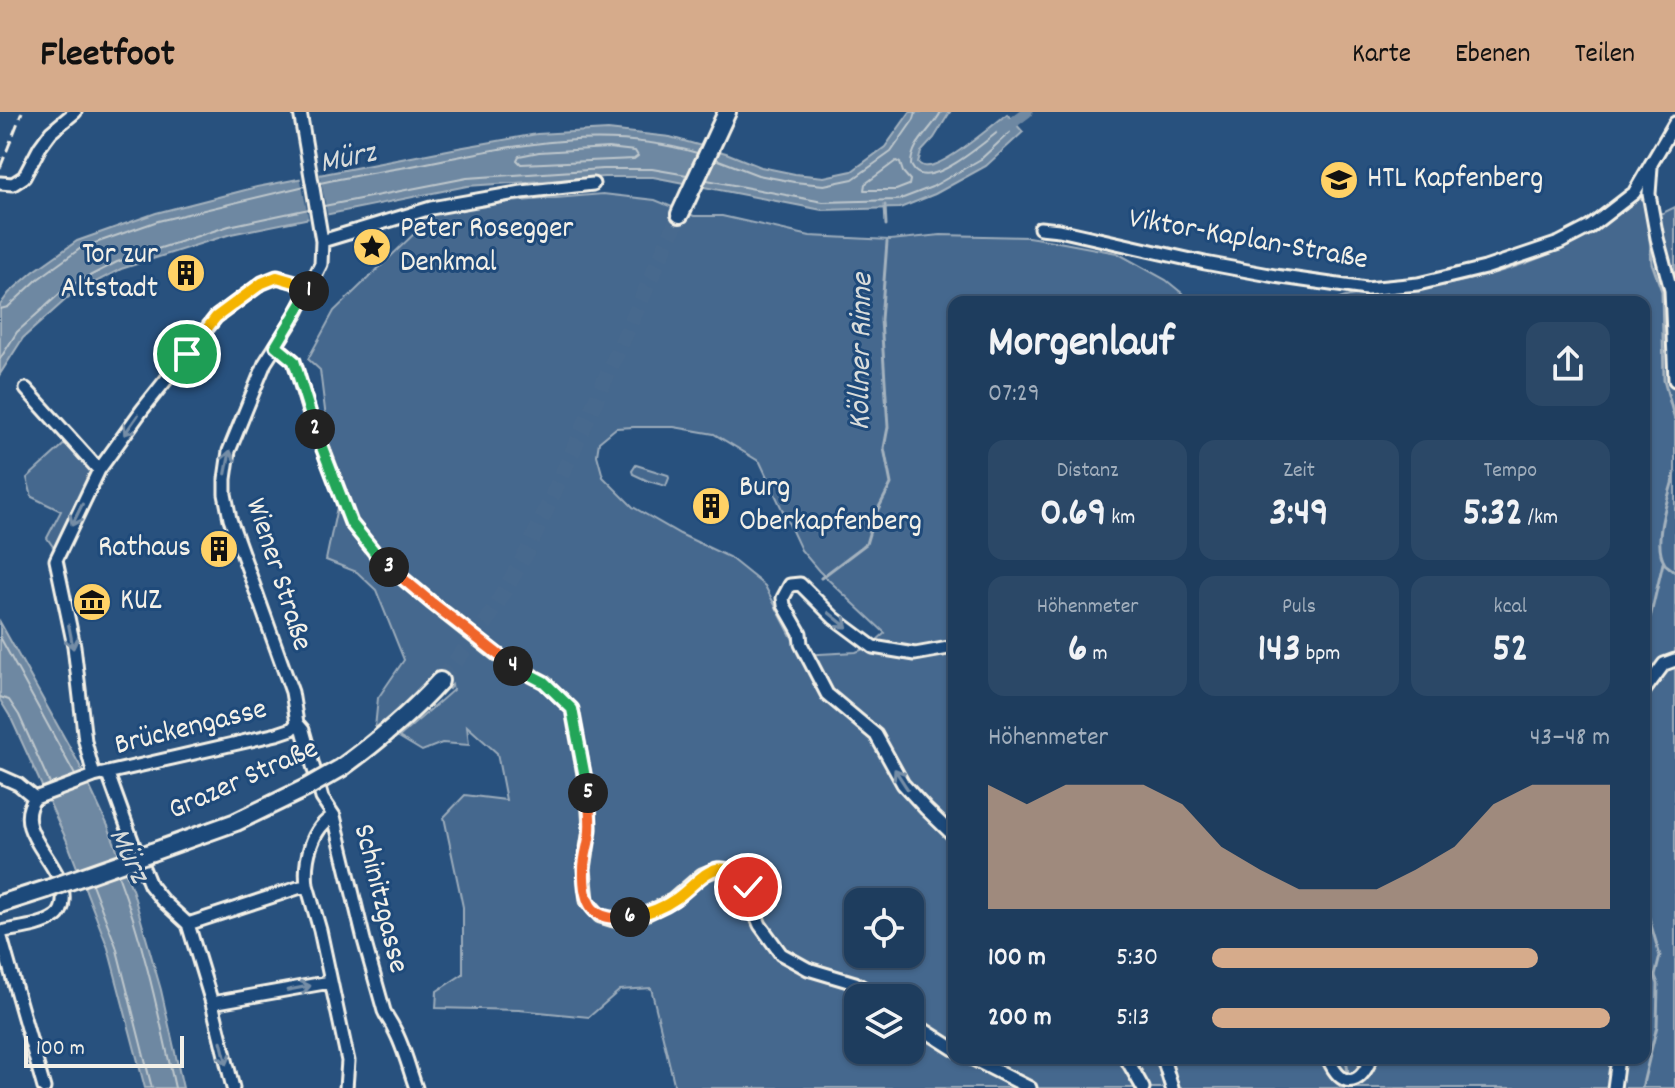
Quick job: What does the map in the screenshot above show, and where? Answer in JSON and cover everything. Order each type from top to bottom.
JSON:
[{"type":"highway","points":[[680,214],[723,120]]},
{"type":"highway","name":"Grazer Straße","points":[[0,904],[236,822],[306,788],[341,768],[388,733],[440,681]]},
{"type":"street","points":[[0,183],[13,184],[24,177],[51,132],[75,112]]},
{"type":"street","name":"Wiener Straße","points":[[297,723],[292,692],[230,519],[225,479],[229,451],[265,363],[321,264],[322,241],[300,112]]},
{"type":"street","name":"Viktor-Kaplan-Straße","points":[[1040,228],[1275,276],[1366,289],[1418,284],[1485,268],[1559,243],[1590,227],[1634,193],[1675,123]]},
{"type":"street","points":[[1651,165],[1649,194],[1671,290],[1675,380]]},
{"type":"street","points":[[322,241],[431,208],[522,192],[593,184]]},
{"type":"street","points":[[44,1088],[0,933],[57,916],[64,899],[59,876],[35,840],[28,814],[35,798],[94,776],[85,741],[74,646],[56,560],[99,470],[216,317],[262,283],[277,277],[310,288]]},
{"type":"street","points":[[276,346],[294,361],[310,415],[351,523],[381,560],[508,663],[544,682],[572,709],[588,796],[590,829],[584,869],[587,901],[600,916],[613,920],[648,913],[673,900],[702,875],[717,869],[730,870],[738,874],[748,887],[760,925],[781,954],[808,969],[857,984]]},
{"type":"street","points":[[26,389],[99,470]]},
{"type":"street","points":[[948,648],[915,654],[873,647],[834,618],[800,584],[790,585],[783,598],[800,633],[801,644],[827,694],[876,735],[903,784],[948,830]]},
{"type":"street","points":[[1650,683],[1664,664],[1675,660]]},
{"type":"street","name":"Brückengasse","points":[[94,776],[277,734],[292,729],[297,723]]},
{"type":"street","name":"Schinitzgasse","points":[[297,723],[303,730],[322,798],[334,816],[384,1011],[399,1039],[416,1088]]},
{"type":"street","points":[[108,774],[150,885],[188,924],[233,1088]]},
{"type":"street","points":[[0,776],[18,784],[35,798]]},
{"type":"street","points":[[334,816],[324,821],[307,856],[305,868],[348,1061],[346,1088]]},
{"type":"street","points":[[188,924],[307,885]]},
{"type":"street","points":[[212,1003],[330,982]]},
{"type":"street","points":[[924,1030],[948,1045]]},
{"type":"street","points":[[983,1064],[1030,1088]]},
{"type":"street","points":[[1129,1064],[1143,1088]]},
{"type":"street","points":[[1165,1064],[1172,1088]]},
{"type":"street","points":[[1331,1064],[1341,1079],[1351,1081],[1359,1079],[1368,1064]]},
{"type":"street","points":[[1614,1088],[1617,1064]]},
{"type":"shaded area","points":[[603,194],[655,200],[694,216],[722,216],[810,236],[890,240],[941,235],[1028,237],[1117,253],[1166,280],[1186,296],[948,296],[948,1064],[1650,1064],[1650,296],[1349,296],[1446,285],[1506,270],[1563,248],[1615,217],[1638,198],[1648,203],[1648,213],[1663,213],[1675,207],[1675,1088],[673,1088],[651,988],[620,990],[589,1017],[519,1010],[436,1008],[437,991],[463,974],[463,907],[444,817],[465,795],[506,800],[497,753],[467,726],[469,745],[442,743],[422,751],[399,737],[453,690],[452,685],[449,689],[432,676],[404,705],[375,728],[378,698],[404,660],[376,590],[357,572],[326,560],[337,507],[320,370],[308,359],[334,311],[415,233],[413,218],[484,204]],"holes":[[[674,427],[714,434],[760,462],[801,550],[885,633],[869,647],[856,652],[801,655],[765,586],[729,557],[633,507],[603,477],[597,455],[599,442],[616,428]]]},
{"type":"shaded area","points":[[70,439],[95,465],[56,551],[47,538],[61,511],[32,497],[27,478]]},
{"type":"shaded area","points":[[636,465],[668,475],[666,486],[633,474]]},
{"type":"water","points":[[910,112],[950,112],[921,152],[918,163],[923,166],[954,154],[1007,114],[1023,132],[986,166],[935,194],[900,208],[822,210],[653,177],[604,177],[467,186],[231,234],[121,269],[72,294],[23,338],[0,374],[0,305],[9,293],[77,241],[156,213],[257,187],[458,148],[537,134],[608,130],[670,137],[761,167],[824,177],[852,171],[885,147]]},
{"type":"water","points":[[0,622],[79,764],[108,826],[133,892],[161,990],[183,1088],[145,1088],[108,948],[66,839],[0,700]]},
{"type":"pier","points":[[319,171],[328,218],[309,221],[300,175]]},
{"type":"waterway","name":"Mürz","points":[[1002,131],[1027,112]]},
{"type":"waterway","name":"Köllner Rinne","points":[[885,205],[886,225]]},
{"type":"waterway","points":[[1648,215],[1652,263],[1662,291],[1664,380],[1675,420]]},
{"type":"waterway","name":"Köllner Rinne","points":[[821,578],[866,544],[874,517],[891,484],[884,448],[888,427],[881,320],[887,242]]},
{"type":"waterway","points":[[1675,473],[1660,532],[1661,555],[1665,564],[1675,572]]},
{"type":"waterway","points":[[1650,617],[1663,563]]},
{"type":"waterway","points":[[1650,922],[1660,956],[1655,976],[1658,984],[1657,1026],[1650,1055]]},
{"type":"waterway","points":[[1347,1064],[1348,1073]]},
{"type":"waterway","points":[[1642,1088],[1648,1064]]},
{"type":"tunnel","points":[[440,681],[487,621],[527,552],[680,214]]},
{"type":"railway","points":[[0,168],[22,112]]},
{"type":"place","name":"HTL Kapfenberg","points":[[1339,180]]},
{"type":"place","name":"Peter Rosegger Denkmal","points":[[372,247]]},
{"type":"place","name":"Tor zur Altstadt","points":[[186,273]]},
{"type":"place","name":"Burg Oberkapfenberg","points":[[711,506]]},
{"type":"place","name":"Rathaus","points":[[219,549]]},
{"type":"place","name":"KUZ","points":[[92,602]]},
{"type":"route","points":[[187,354],[216,317],[262,283],[277,277],[310,288],[276,346],[294,361],[300,375],[310,415],[351,523],[381,560],[432,603],[508,663],[544,682],[572,709],[588,796],[590,829],[584,869],[587,901],[600,916],[613,920],[648,913],[673,900],[702,875],[717,869],[738,874],[748,887]]}]
